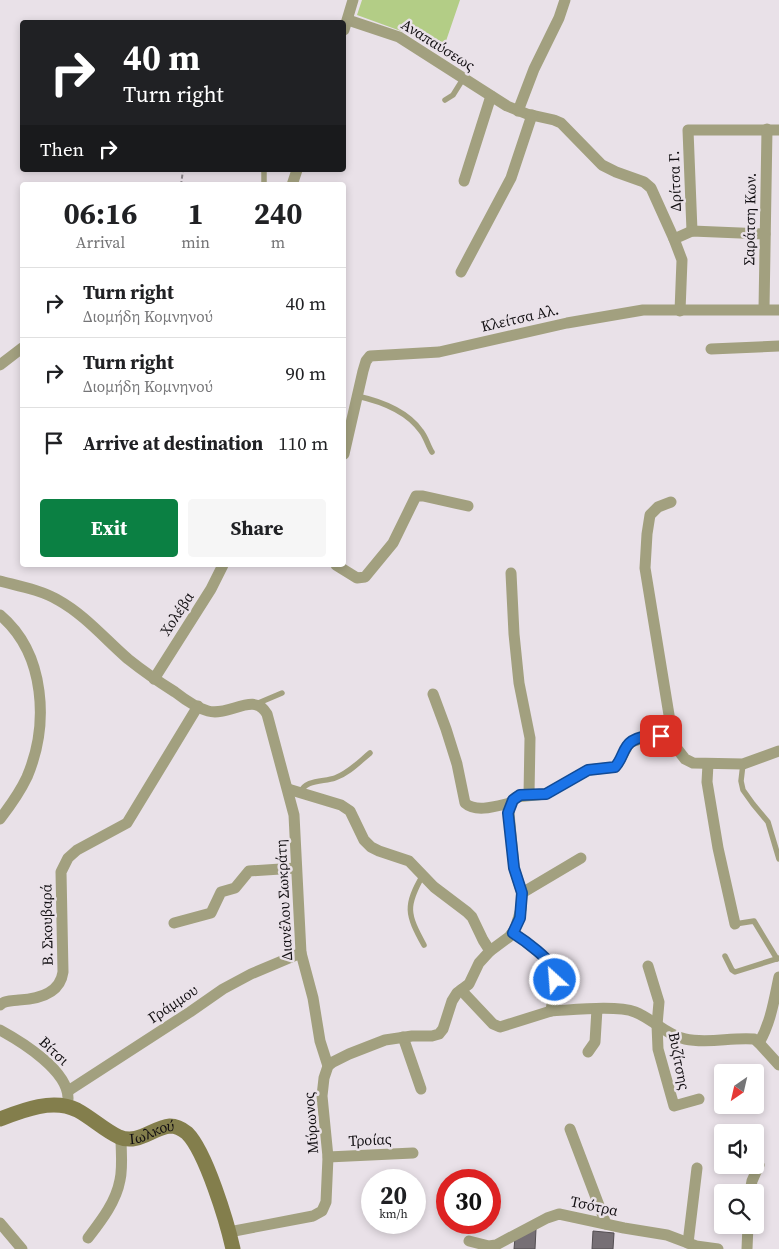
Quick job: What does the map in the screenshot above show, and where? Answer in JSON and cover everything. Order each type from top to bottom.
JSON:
[{"type":"main road","name":"Ιωλκού","points":[[0,1118],[37,1107],[56,1105],[68,1099],[75,1109],[121,1138],[136,1139],[170,1126],[177,1127],[185,1132],[194,1143],[205,1164],[229,1232],[233,1249]]},
{"type":"street","points":[[346,25],[353,0]]},
{"type":"street","points":[[518,110],[534,69],[559,18],[565,0]]},
{"type":"street","name":"Αναπαύσεως","points":[[346,25],[399,37],[491,96],[518,110],[560,123],[602,165],[648,184],[674,239],[682,266],[680,311]]},
{"type":"street","points":[[464,181],[491,96]]},
{"type":"street","points":[[460,272],[511,178],[532,115]]},
{"type":"street","name":"Δρίτσα Γ.","points":[[692,231],[688,130],[773,129]]},
{"type":"street","name":"Σαράτση Κων.","points":[[764,309],[765,234],[773,129]]},
{"type":"street","points":[[674,239],[692,231],[765,234]]},
{"type":"street","name":"Κλείτσα Αλ.","points":[[346,444],[356,396],[366,361],[370,356],[439,352],[567,322],[643,310],[779,310]]},
{"type":"street","points":[[711,349],[779,346]]},
{"type":"street","points":[[0,366],[20,350]]},
{"type":"street","points":[[339,567],[357,578],[365,576],[393,543],[416,496],[468,506]]},
{"type":"street","points":[[668,738],[669,715],[645,568],[649,518],[658,507],[671,502]]},
{"type":"street","name":"Χολέβα","points":[[154,678],[211,589],[221,567]]},
{"type":"street","points":[[511,573],[519,683],[530,738],[529,795]]},
{"type":"street","points":[[0,581],[43,593],[62,603],[154,678],[208,711],[219,712],[256,704]]},
{"type":"street","points":[[0,615],[10,624],[26,648],[34,665],[40,696],[40,715],[34,757],[26,779],[0,819]]},
{"type":"street","points":[[433,694],[457,764],[465,803],[470,807],[477,808],[510,803]]},
{"type":"street","name":"Διανέλου Σωκράτη","points":[[256,704],[264,709],[267,714],[294,815],[301,953],[320,1041],[328,1066]]},
{"type":"street","name":"Β. Σκουβαρά","points":[[0,1005],[4,1001],[36,997],[50,992],[59,986],[63,972],[62,872],[64,864],[77,850],[127,823],[198,706]]},
{"type":"street","points":[[328,1066],[361,1048],[385,1040],[439,1034],[443,1029],[452,1001],[470,983],[477,966],[490,951],[513,933],[520,918],[522,893],[514,868],[508,813],[510,803],[516,797],[550,793],[588,770],[615,767],[631,742],[653,735],[668,738],[687,761],[708,764],[743,764],[779,751]]},
{"type":"street","points":[[708,764],[707,782],[716,839],[735,924]]},
{"type":"street","points":[[288,789],[345,806],[350,811],[364,840],[371,847],[409,861],[434,888],[467,912],[472,917],[490,951]]},
{"type":"street","points":[[522,893],[581,858]]},
{"type":"street","points":[[174,923],[211,913],[221,892],[235,888],[249,871],[296,868]]},
{"type":"street","points":[[513,933],[528,943],[550,964],[554,971],[551,1011]]},
{"type":"street","name":"Γράμμου","points":[[68,1099],[146,1040],[173,1024],[223,989],[251,974],[301,953]]},
{"type":"street","name":"Βυζίτσης","points":[[648,966],[659,1002],[657,1025],[658,1049],[674,1106],[699,1099]]},
{"type":"street","points":[[759,1043],[765,1032],[772,1010],[779,977]]},
{"type":"street","points":[[461,990],[493,1024],[500,1027],[551,1011],[627,1010],[640,1014],[668,1032],[687,1040],[751,1039],[759,1043],[779,1065]]},
{"type":"street","points":[[588,1052],[595,1042],[597,1009]]},
{"type":"street","name":"Βίτσι","points":[[0,1030],[43,1059],[61,1078],[68,1099]]},
{"type":"street","points":[[403,1037],[421,1089]]},
{"type":"street","name":"Μύρωνος","points":[[229,1232],[320,1213],[324,1208],[326,1202],[328,1158],[322,1096],[324,1078],[328,1066]]},
{"type":"street","points":[[570,1129],[606,1224]]},
{"type":"street","points":[[88,1238],[118,1189],[121,1174],[121,1138]]},
{"type":"street","name":"Τροίας","points":[[328,1158],[414,1153]]},
{"type":"street","points":[[688,1243],[697,1168]]},
{"type":"street","name":"Τσότρα","points":[[469,1241],[488,1247],[504,1242],[555,1215],[567,1215],[667,1235],[703,1248],[718,1249]]},
{"type":"street","points":[[0,1223],[22,1249]]},
{"type":"street","points":[[747,1249],[748,1234]]},
{"type":"lane","points":[[445,100],[453,95],[463,79]]},
{"type":"lane","points":[[356,396],[381,403],[412,420],[422,432],[432,452]]},
{"type":"lane","points":[[256,704],[282,693]]},
{"type":"lane","points":[[300,793],[305,785],[334,778],[347,772],[370,753]]},
{"type":"lane","points":[[743,764],[741,781],[744,790],[749,800],[768,822],[779,859]]},
{"type":"lane","points":[[423,875],[414,890],[410,902],[410,914],[424,945]]},
{"type":"lane","points":[[725,956],[734,972],[778,959],[754,921],[735,924]]},
{"type":"green space","points":[[362,0],[460,0],[446,41],[439,51],[409,34],[357,15]]},
{"type":"building","points":[[522,1228],[536,1229],[535,1249],[514,1249],[515,1237],[521,1237]]},
{"type":"building","points":[[593,1231],[614,1233],[613,1249],[592,1249]]},
{"type":"route","points":[[555,980],[555,974],[550,964],[528,943],[513,933],[520,918],[522,893],[514,868],[508,813],[510,803],[520,795],[550,793],[588,770],[615,767],[631,742],[653,735],[661,736]]}]
